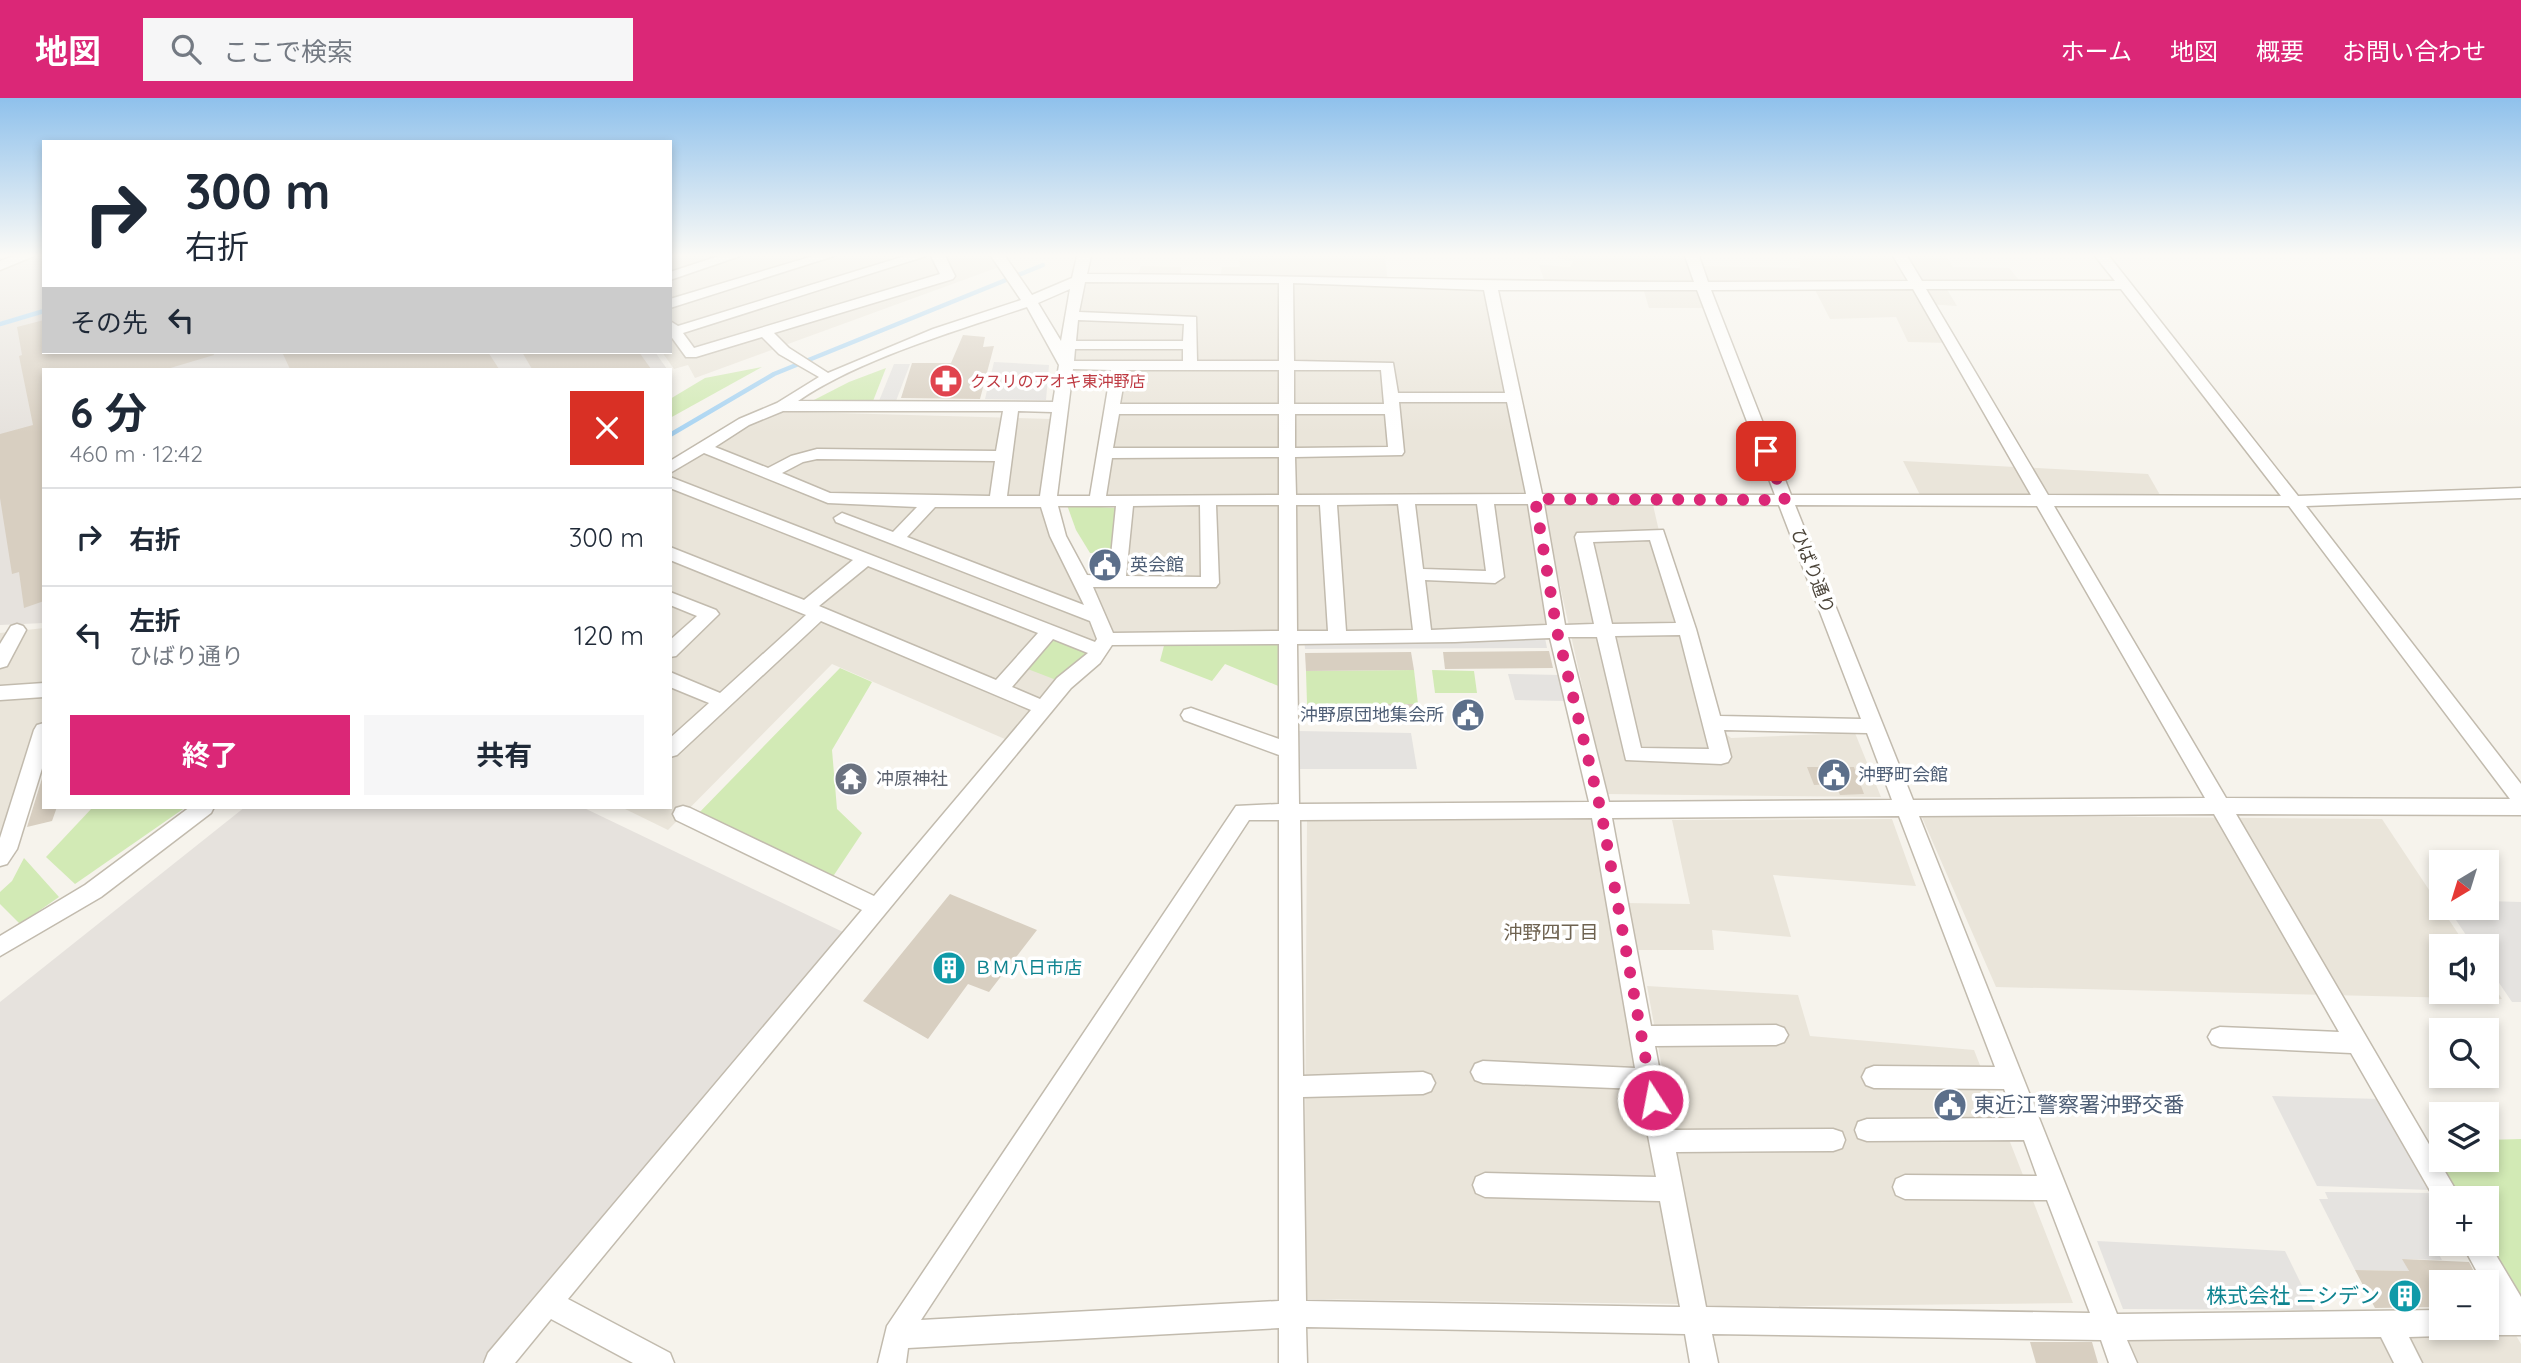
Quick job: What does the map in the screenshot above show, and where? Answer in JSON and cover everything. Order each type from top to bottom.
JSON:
[{"type":"street","points":[[718,315],[673,328],[691,354],[819,315]]},
{"type":"street","points":[[782,406],[805,390],[849,368],[981,315]]},
{"type":"street","points":[[1038,315],[1066,365]]},
{"type":"street","points":[[1286,315],[1293,1363]]},
{"type":"street","points":[[1496,315],[1535,499],[1557,631],[1601,811],[1704,1363]]},
{"type":"street","name":"ひばり通り","points":[[1714,315],[2109,1326]]},
{"type":"street","points":[[1935,315],[2040,500],[2441,1186]]},
{"type":"street","points":[[2148,315],[2521,799]]},
{"type":"street","points":[[498,1363],[1064,683],[1090,663],[1103,645],[1099,618],[1058,536],[1048,501],[1071,316],[1191,320],[1190,367]]},
{"type":"street","points":[[810,318],[822,331]]},
{"type":"street","points":[[765,331],[776,349],[800,358],[821,373]]},
{"type":"street","points":[[1068,345],[1190,345]]},
{"type":"street","points":[[1066,365],[1286,368],[1388,366],[1396,452],[1104,453]]},
{"type":"street","points":[[1097,501],[1119,366]]},
{"type":"street","points":[[1111,409],[1287,409],[1514,398]]},
{"type":"street","points":[[672,467],[765,411],[782,406],[1059,407]]},
{"type":"street","points":[[998,501],[1011,407]]},
{"type":"street","points":[[705,448],[828,498],[931,502],[1328,499],[2292,501],[2521,493]]},
{"type":"street","points":[[770,473],[797,458],[817,454],[1003,456]]},
{"type":"street","points":[[672,483],[1050,631],[1103,645],[1288,637],[1687,629]]},
{"type":"street","points":[[1328,499],[1337,636]]},
{"type":"street","points":[[1406,499],[1423,636]]},
{"type":"street","points":[[1415,574],[1495,577],[1485,499]]},
{"type":"street","points":[[1117,581],[1125,500]]},
{"type":"street","points":[[1081,581],[1210,583],[1208,500]]},
{"type":"street","points":[[895,539],[931,502]]},
{"type":"street","points":[[842,519],[1099,618]]},
{"type":"street","points":[[1657,534],[1687,629],[1721,757],[1633,755],[1604,630],[1583,537],[1657,534]]},
{"type":"street","points":[[672,554],[1044,708]]},
{"type":"street","points":[[672,748],[866,559]]},
{"type":"street","points":[[672,599],[710,614],[672,649]]},
{"type":"street","points":[[0,661],[17,630]]},
{"type":"street","points":[[999,689],[1050,631]]},
{"type":"street","points":[[672,680],[722,701]]},
{"type":"street","points":[[0,693],[42,690]]},
{"type":"street","points":[[1191,715],[1290,751]]},
{"type":"street","points":[[1712,723],[1873,726]]},
{"type":"street","points":[[0,858],[7,849],[42,736]]},
{"type":"street","points":[[891,1363],[896,1335],[1243,812],[1905,807],[2521,807]]},
{"type":"street","points":[[0,947],[93,891],[201,809]]},
{"type":"street","points":[[683,814],[877,907]]},
{"type":"street","points":[[1641,1036],[1776,1035]]},
{"type":"street","points":[[2220,1037],[2358,1042]]},
{"type":"street","points":[[1483,1072],[1649,1079]]},
{"type":"street","points":[[1874,1077],[2011,1078]]},
{"type":"street","points":[[1292,1087],[1423,1083]]},
{"type":"street","points":[[1867,1130],[2031,1129]]},
{"type":"street","points":[[1661,1142],[1833,1140]]},
{"type":"street","points":[[1485,1185],[1671,1189]]},
{"type":"street","points":[[1905,1187],[2055,1188]]},
{"type":"street","points":[[2482,1256],[2521,1322]]},
{"type":"street","points":[[548,1303],[660,1363]]},
{"type":"street","points":[[896,1335],[1292,1314],[2109,1326],[2429,1322]]},
{"type":"street","points":[[2499,1322],[2521,1322]]},
{"type":"street","points":[[2388,1323],[2408,1363]]},
{"type":"street","points":[[2109,1326],[2123,1363]]},
{"type":"shaded area","points":[[0,315],[24,315],[0,322]]},
{"type":"shaded area","points":[[42,315],[42,354],[656,354],[666,368],[42,368],[42,623],[0,625],[0,326]]},
{"type":"shaded area","points":[[672,315],[867,315],[695,378],[688,365],[674,369],[663,354],[672,354]]},
{"type":"shaded area","points":[[1074,315],[1496,315],[1557,631],[1106,639],[1064,683],[1014,743],[832,664],[668,830],[625,809],[672,809],[672,467],[765,411],[1052,419],[1048,501],[1081,581],[1117,581],[1125,501],[1097,501],[1118,367],[1066,365]]},
{"type":"shaded area","points":[[1828,315],[1934,315],[1950,343],[1908,342],[1896,317],[1830,319]]},
{"type":"shaded area","points":[[994,362],[1049,365],[1046,400],[985,399]]},
{"type":"shaded area","points":[[894,364],[910,364],[896,401],[879,401]]},
{"type":"shaded area","points":[[1903,461],[2148,474],[2160,495],[1920,495]]},
{"type":"shaded area","points":[[1542,504],[1653,505],[1701,713],[1731,738],[1855,733],[1881,797],[1606,794]]},
{"type":"shaded area","points":[[42,628],[42,723],[0,842],[0,633]]},
{"type":"shaded area","points":[[1304,638],[1545,638],[1547,648],[1305,649]]},
{"type":"shaded area","points":[[1508,674],[1560,675],[1566,701],[1515,700]]},
{"type":"shaded area","points":[[1298,731],[1411,733],[1417,769],[1299,769]]},
{"type":"shaded area","points":[[242,809],[586,809],[843,932],[482,1363],[0,1363],[0,1002]]},
{"type":"shaded area","points":[[1921,815],[2382,819],[2429,890],[2429,920],[2449,920],[2458,934],[2429,934],[2429,997],[1996,987]]},
{"type":"shaded area","points":[[1593,819],[1683,1304],[1304,1299],[1307,821]]},
{"type":"shaded area","points":[[1892,819],[1916,886],[1773,875],[1791,937],[1712,930],[1714,950],[1634,950],[1625,903],[1690,904],[1672,820]]},
{"type":"shaded area","points":[[2499,901],[2521,902],[2521,1002],[2512,1002],[2499,983],[2499,934],[2465,934],[2456,920],[2499,920]]},
{"type":"shaded area","points":[[1647,986],[1798,995],[1810,1036],[1974,1050],[2073,1303],[1706,1307]]},
{"type":"shaded area","points":[[2272,1096],[2381,1099],[2429,1190],[2317,1186]]},
{"type":"shaded area","points":[[2325,1192],[2429,1193],[2429,1256],[2440,1256],[2442,1260],[2403,1259],[2409,1271],[2355,1270],[2319,1199],[2328,1199]]},
{"type":"shaded area","points":[[2097,1241],[2285,1251],[2314,1310],[2123,1309]]},
{"type":"shaded area","points":[[2499,1325],[2510,1325],[2521,1344],[2521,1363],[2138,1363],[2126,1333],[2429,1327],[2429,1340],[2499,1340]]},
{"type":"green space","points":[[762,367],[672,417],[672,398],[705,378]]},
{"type":"green space","points":[[886,368],[873,401],[812,401],[849,382]]},
{"type":"green space","points":[[1067,505],[1117,508],[1116,552],[1090,553],[1076,530]]},
{"type":"green space","points":[[1050,631],[1100,651],[1064,683],[1020,666]]},
{"type":"green space","points":[[1288,637],[1288,690],[1225,664],[1212,681],[1160,661],[1166,638]]},
{"type":"green space","points":[[840,668],[872,682],[832,750],[837,809],[862,833],[828,884],[693,819]]},
{"type":"green space","points":[[1414,670],[1418,704],[1307,704],[1306,671]]},
{"type":"green space","points":[[1432,670],[1474,671],[1477,693],[1435,693]]},
{"type":"green space","points":[[91,809],[183,809],[75,884],[46,857]]},
{"type":"green space","points":[[24,858],[59,897],[20,924],[0,904],[0,892],[12,881]]},
{"type":"green space","points":[[2521,1139],[2521,1304],[2494,1256],[2499,1256],[2499,1186],[2451,1186],[2443,1172],[2499,1172],[2499,1140]]},
{"type":"building","points":[[42,321],[42,354],[214,355],[170,368],[42,368],[42,602],[24,608],[19,572],[12,574],[0,498],[0,434],[33,425],[19,356],[22,355],[17,327]]},
{"type":"building","name":"クスリのアオキ東沖野店","points":[[963,335],[985,337],[983,347],[994,346],[980,399],[901,398],[912,363],[951,363]]},
{"type":"building","points":[[283,354],[489,354],[498,368],[290,368]]},
{"type":"building","points":[[523,354],[640,354],[650,368],[531,368]]},
{"type":"building","points":[[1549,651],[1553,668],[1445,669],[1443,652]]},
{"type":"building","points":[[1411,652],[1414,670],[1306,671],[1305,653]]},
{"type":"building","points":[[1307,704],[1418,704],[1420,722],[1307,721]]},
{"type":"building","name":"沖野原団地集会所","points":[[1457,706],[1478,707],[1480,725],[1459,724]]},
{"type":"building","name":"沖野町会館","points":[[1807,767],[1854,767],[1864,794],[1840,795],[1835,784],[1814,785]]},
{"type":"building","points":[[42,778],[42,809],[56,809],[52,821],[27,827]]},
{"type":"building","name":"ＢＭ八日市店","points":[[950,894],[1037,930],[989,992],[968,984],[928,1039],[863,1001]]},
{"type":"building","name":"株式会社 ニシデン","points":[[2402,1259],[2469,1262],[2473,1270],[2429,1270],[2429,1307],[2375,1308],[2355,1270],[2409,1271]]},
{"type":"building","points":[[2030,1342],[2092,1342],[2098,1363],[2036,1363]]},
{"type":"waterway","points":[[0,324],[30,315]]},
{"type":"waterway","points":[[672,434],[774,374],[920,315]]},
{"type":"place","name":"クスリのアオキ東沖野店","points":[[946,381]]},
{"type":"place","name":"英会館","points":[[1105,565]]},
{"type":"place","name":"沖野原団地集会所","points":[[1468,715]]},
{"type":"place","name":"沖野町会館","points":[[1834,775]]},
{"type":"place","name":"冲原神社","points":[[851,779]]},
{"type":"place","name":"ＢＭ八日市店","points":[[949,968]]},
{"type":"place","name":"東近江警察署沖野交番","points":[[1950,1105]]},
{"type":"place","name":"株式会社 ニシデン","points":[[2405,1296]]},
{"type":"district","name":"沖野四丁目","points":[[1551,932]]},
{"type":"route","points":[[1653,1100],[1601,811],[1557,631],[1535,499],[1785,500],[1766,451]]}]
